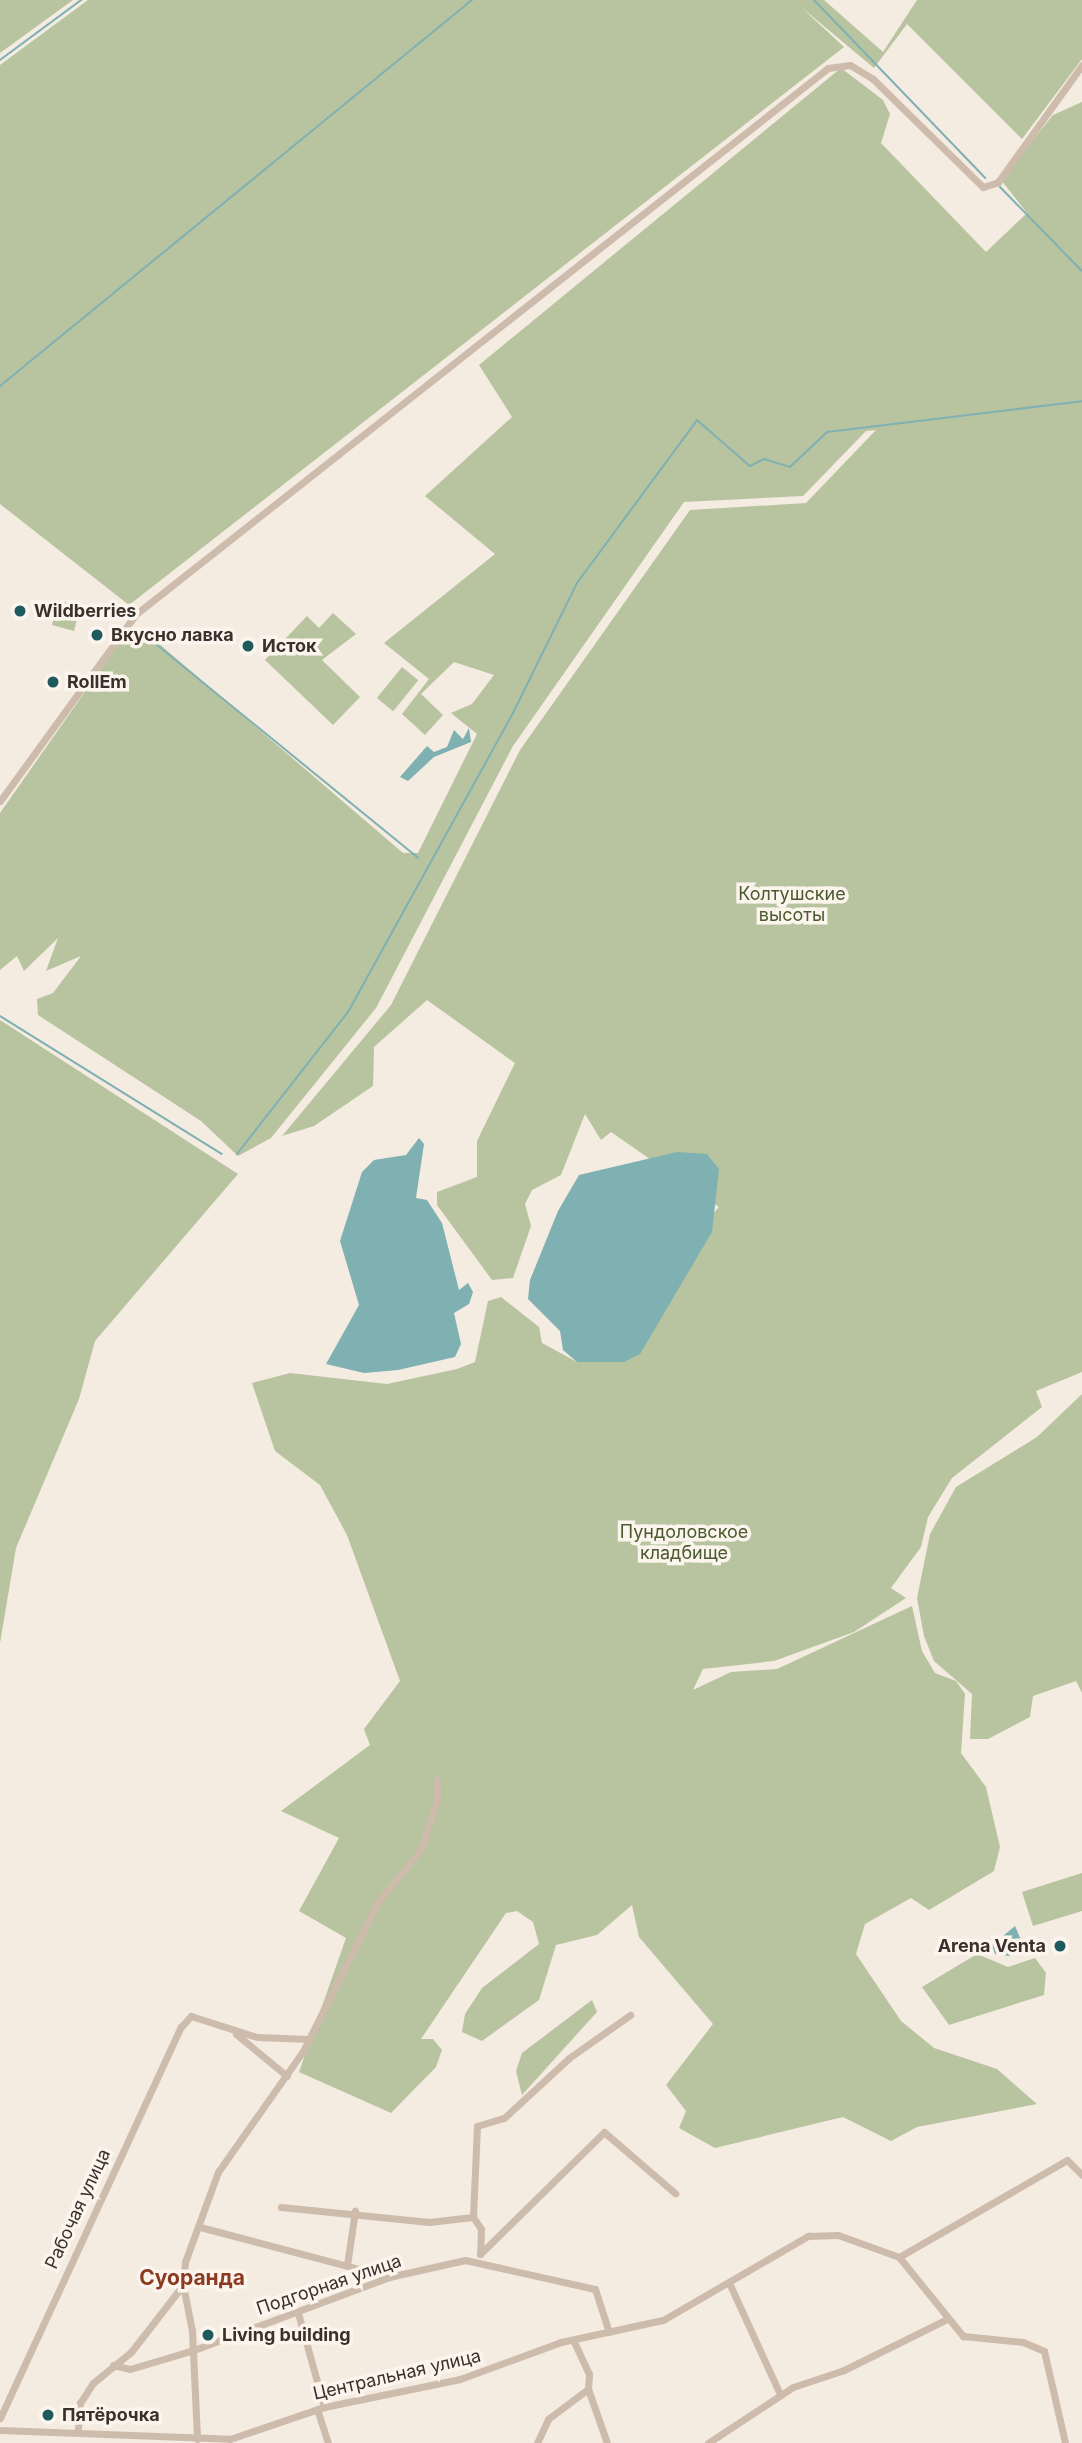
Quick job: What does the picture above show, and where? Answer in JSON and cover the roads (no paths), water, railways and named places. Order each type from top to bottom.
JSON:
[{"type":"street","points":[[0,801],[3,791],[136,614],[828,68],[850,65],[873,79],[983,187],[998,182],[1082,65]]},
{"type":"street","points":[[78,2429],[80,2403],[113,2365],[131,2352],[183,2285],[200,2227],[229,2152],[287,2076],[309,2039],[363,1926],[420,1851],[437,1800],[437,1780]]},
{"type":"street","points":[[479,2257],[481,2229],[473,2217],[477,2126],[504,2118],[569,2058],[630,2015]]},
{"type":"street","name":"Рабочая улица","points":[[0,2418],[191,2016],[234,2032]]},
{"type":"street","points":[[234,2032],[309,2039]]},
{"type":"street","points":[[234,2032],[287,2076]]},
{"type":"street","points":[[479,2257],[604,2132],[675,2193]]},
{"type":"street","points":[[1065,2443],[1044,2351],[1023,2342],[963,2336],[945,2320],[899,2257],[1067,2160],[1082,2175]]},
{"type":"street","points":[[281,2207],[355,2211],[429,2222],[473,2217]]},
{"type":"street","points":[[347,2265],[355,2211]]},
{"type":"street","points":[[200,2227],[273,2251],[347,2265],[389,2277]]},
{"type":"street","name":"Центральная улица","points":[[0,2430],[78,2429],[210,2442],[249,2435],[320,2408],[460,2379],[573,2340],[663,2320],[730,2285],[786,2246],[821,2233],[899,2257]]},
{"type":"street","points":[[479,2257],[492,2269],[595,2289],[609,2332]]},
{"type":"street","name":"Подгорная улица","points":[[113,2365],[130,2369],[194,2350],[389,2277],[479,2257]]},
{"type":"street","points":[[183,2285],[194,2350],[197,2439]]},
{"type":"street","points":[[730,2285],[780,2394]]},
{"type":"street","points":[[298,2313],[328,2443]]},
{"type":"street","points":[[708,2443],[780,2394],[945,2320]]},
{"type":"street","points":[[573,2340],[589,2374],[588,2389],[607,2443]]},
{"type":"street","points":[[537,2443],[548,2419],[588,2389]]},
{"type":"water","points":[[469,728],[471,742],[434,757],[408,781],[400,777],[427,746],[434,752],[447,747],[454,730],[463,739]]},
{"type":"water","points":[[419,1138],[424,1144],[416,1198],[427,1200],[442,1223],[459,1290],[468,1283],[473,1292],[469,1304],[454,1313],[461,1344],[455,1357],[398,1370],[364,1373],[326,1364],[359,1305],[340,1241],[362,1172],[374,1160],[406,1155]]},
{"type":"water","points":[[677,1152],[707,1154],[719,1169],[712,1232],[640,1354],[624,1362],[577,1362],[563,1350],[560,1331],[528,1299],[530,1280],[558,1211],[579,1175]]},
{"type":"water","points":[[1015,1926],[1022,1942],[1009,1956],[995,1954],[992,1945]]},
{"type":"waterway","points":[[0,60],[81,0]]},
{"type":"waterway","points":[[0,386],[472,0]]},
{"type":"waterway","points":[[814,0],[985,178]]},
{"type":"waterway","points":[[1000,187],[1082,271]]},
{"type":"waterway","points":[[237,1154],[348,1012],[513,713],[577,583],[697,420],[750,466],[764,459],[790,467],[827,432],[1082,401]]},
{"type":"waterway","points":[[146,636],[418,858]]},
{"type":"waterway","points":[[0,1016],[222,1154]]},
{"type":"place","name":"Wildberries","points":[[20,611]]},
{"type":"place","name":"Вкусно лавка","points":[[97,635]]},
{"type":"place","name":"Исток","points":[[248,646]]},
{"type":"place","name":"RollEm","points":[[53,682]]},
{"type":"place","name":"Arena Venta","points":[[1060,1946]]},
{"type":"place","name":"Living building","points":[[208,2335]]},
{"type":"place","name":"Пятёрочка","points":[[48,2415]]},
{"type":"district","name":"Суоранда","points":[[192,2278]]},
{"type":"park label","name":"Колтушские высоты","points":[[792,905]]},
{"type":"park label","name":"Пундоловское кладбище","points":[[684,1543]]}]
